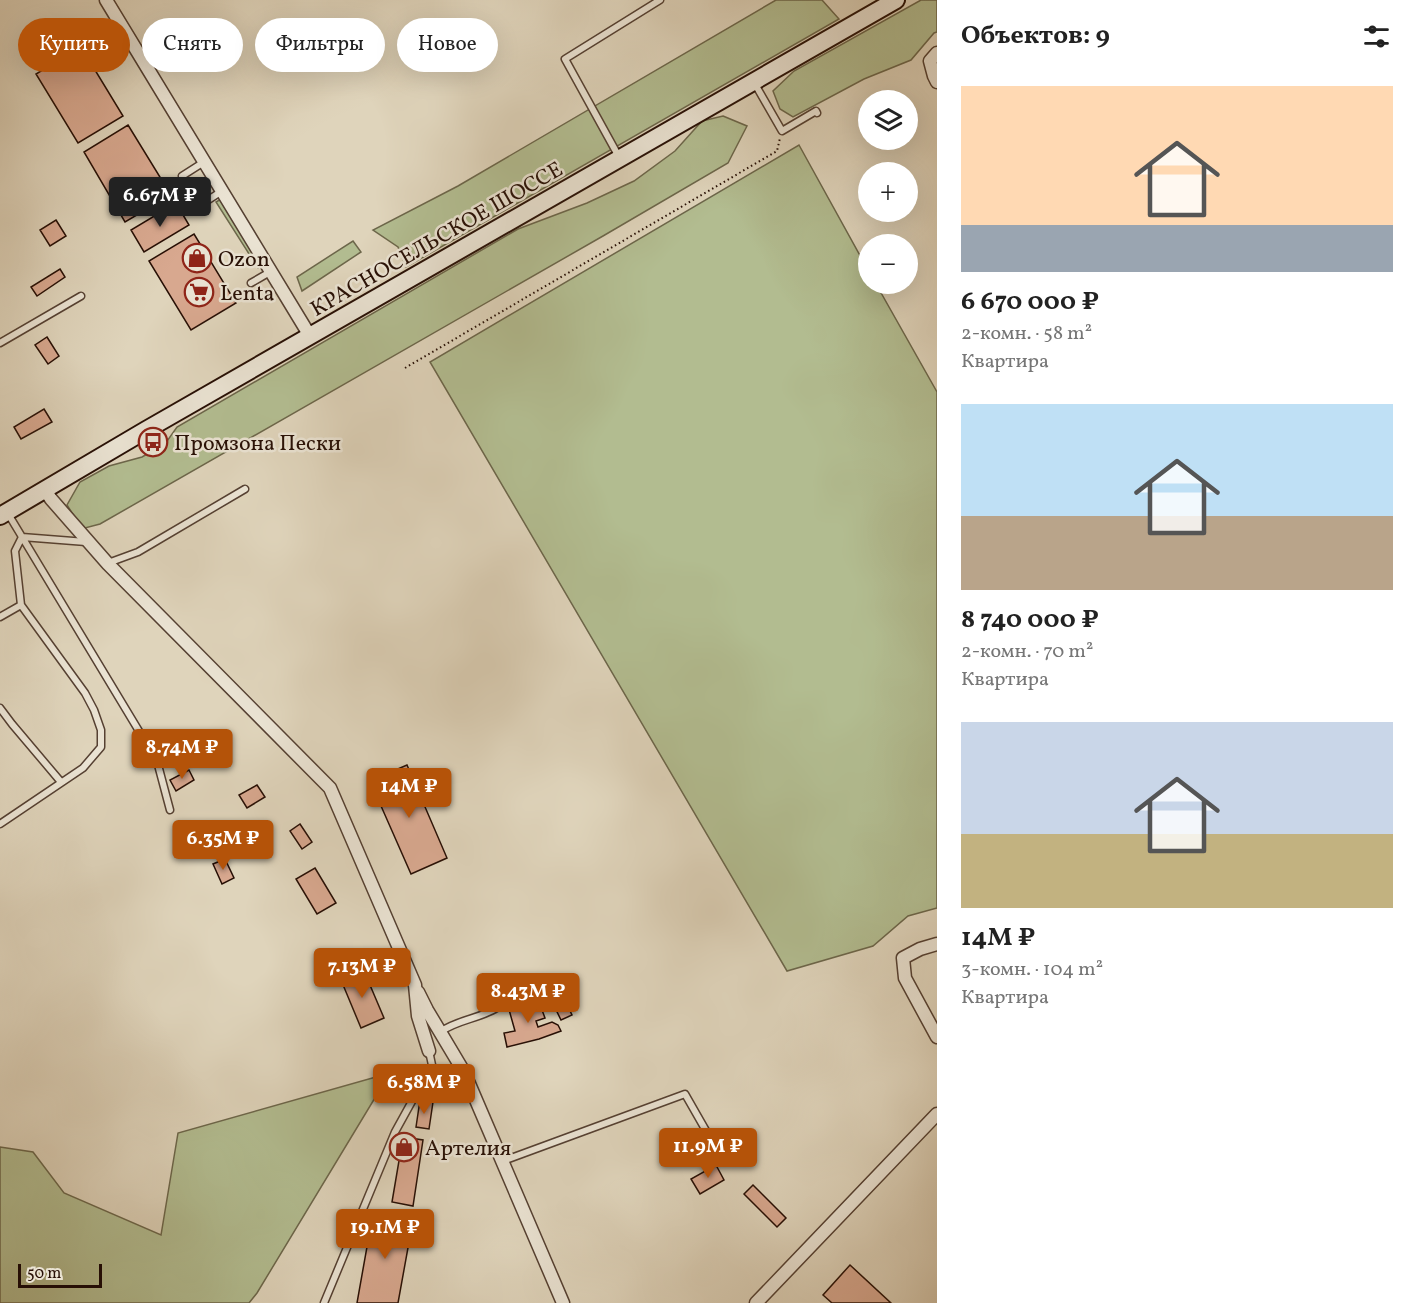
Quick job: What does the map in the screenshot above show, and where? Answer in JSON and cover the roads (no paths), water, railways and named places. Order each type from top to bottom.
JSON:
[{"type":"main road","name":"КРАСНОСЕЛЬСКОЕ ШОССЕ","points":[[3,514],[896,0]]},
{"type":"street","points":[[106,0],[117,18]]},
{"type":"street","points":[[130,39],[310,336]]},
{"type":"street","points":[[937,53],[930,61],[937,82]]},
{"type":"street","points":[[45,489],[51,499],[108,564],[330,788],[415,985],[464,1072],[563,1303]]},
{"type":"street","points":[[937,944],[920,949],[903,958],[905,978],[937,1037]]},
{"type":"street","points":[[415,985],[418,1016],[429,1051]]},
{"type":"street","points":[[756,1303],[937,1114]]},
{"type":"lane","points":[[620,158],[565,59],[660,0]]},
{"type":"lane","points":[[753,82],[782,131],[816,111],[817,113]]},
{"type":"lane","points":[[182,176],[204,162]]},
{"type":"lane","points":[[202,204],[222,191]]},
{"type":"lane","points":[[251,283],[270,272]]},
{"type":"lane","points":[[0,343],[81,296]]},
{"type":"lane","points":[[108,564],[138,552],[244,489]]},
{"type":"lane","points":[[3,514],[22,537],[157,761],[170,810]]},
{"type":"lane","points":[[22,537],[89,542]]},
{"type":"lane","points":[[0,824],[82,768],[100,747],[101,730],[85,693],[21,605],[15,550],[22,537]]},
{"type":"lane","points":[[0,617],[21,605]]},
{"type":"lane","points":[[0,708],[61,782]]},
{"type":"lane","points":[[440,1032],[453,1024],[496,1009],[511,996]]},
{"type":"lane","points":[[324,1303],[395,1132],[432,1065],[429,1051]]},
{"type":"lane","points":[[503,1161],[685,1094],[709,1137]]},
{"type":"place","name":"Ozon","points":[[197,258]]},
{"type":"place","name":"Lenta","points":[[199,292]]},
{"type":"place","name":"Промзона Пески","points":[[153,442]]},
{"type":"place","name":"Артелия","points":[[404,1147]]}]
